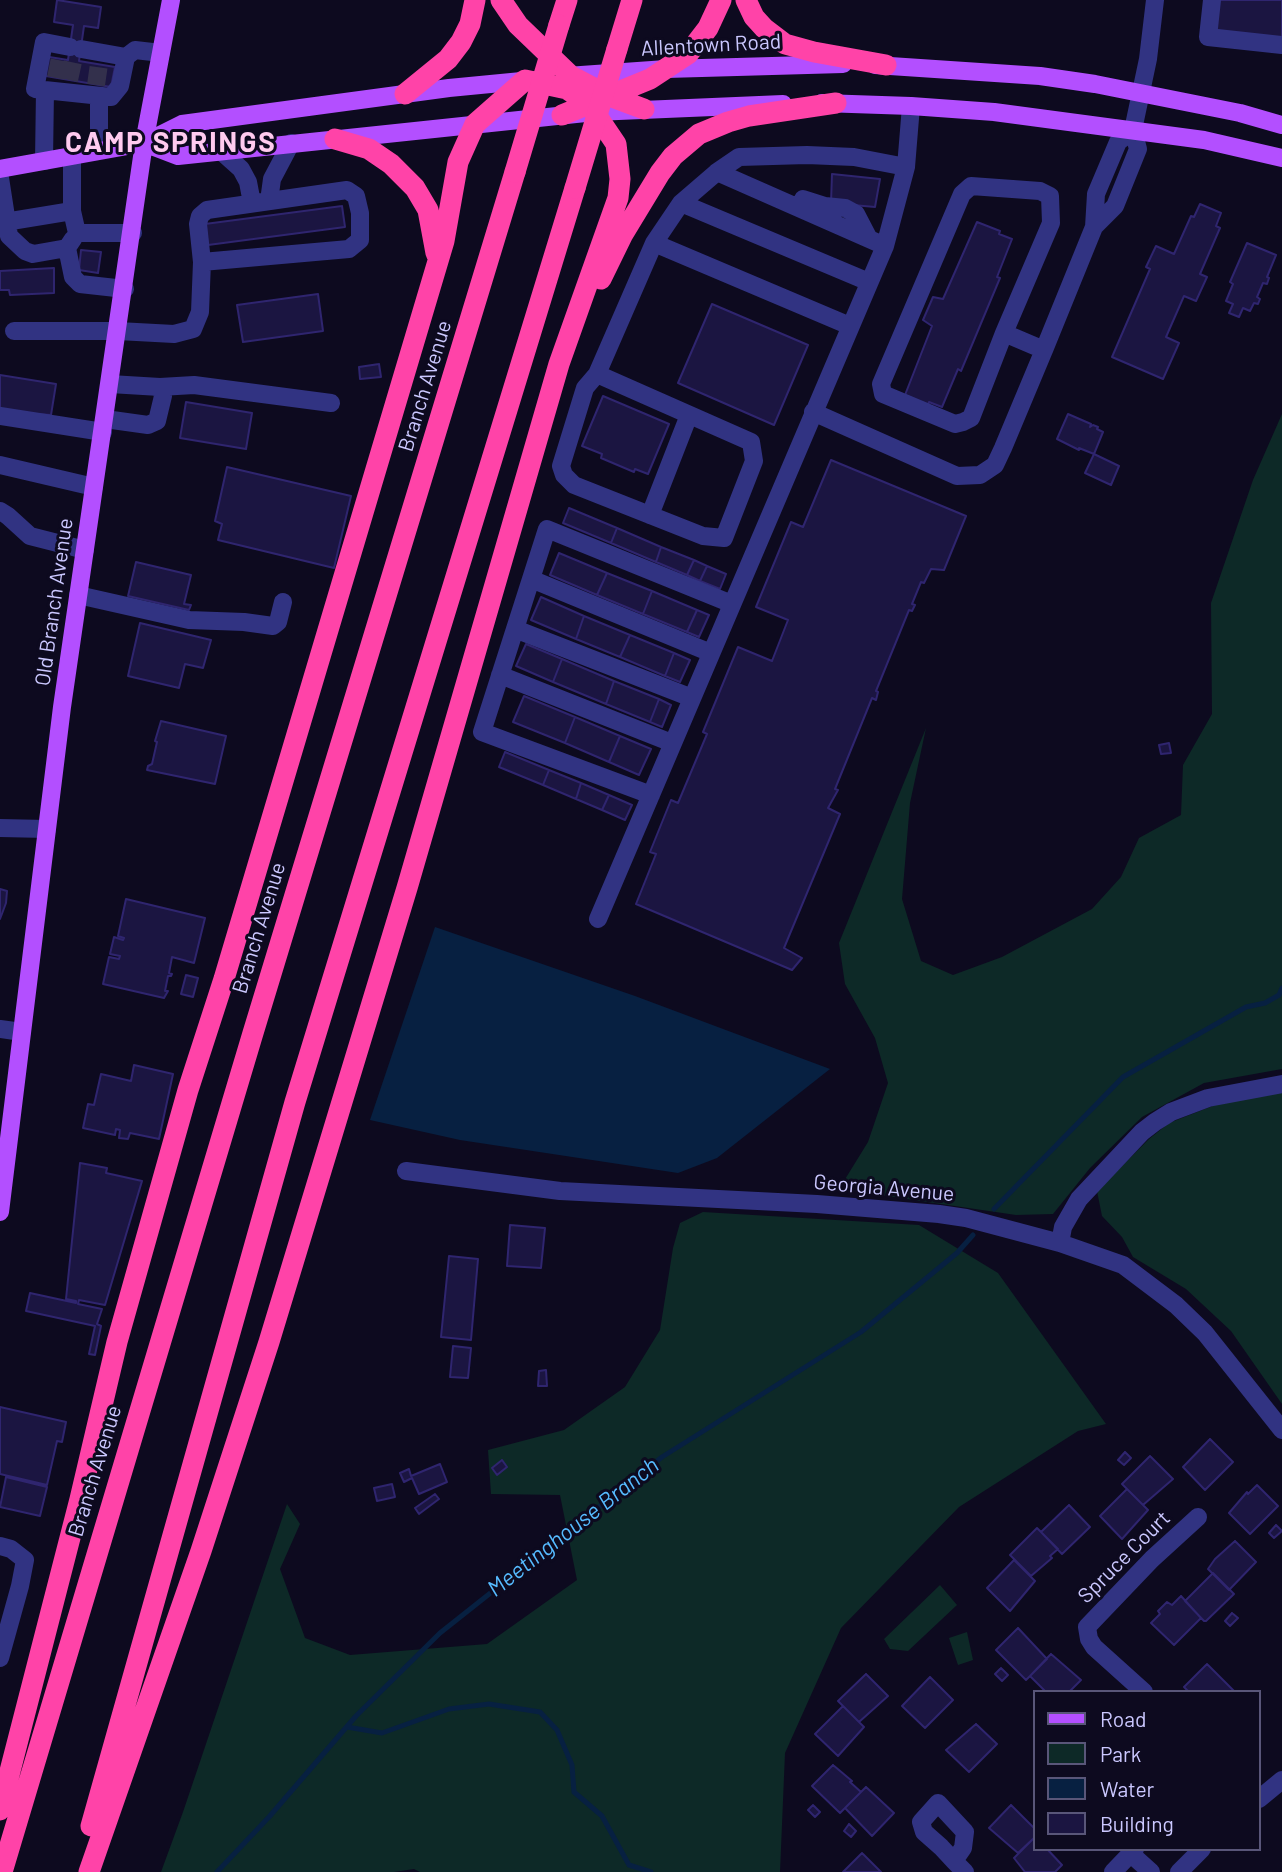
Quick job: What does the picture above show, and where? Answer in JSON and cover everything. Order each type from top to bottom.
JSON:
[{"type":"highway","points":[[405,94],[448,59],[461,42],[470,24],[475,0]]},
{"type":"highway","points":[[89,1872],[201,1551],[269,1342],[407,888],[544,416],[575,315],[618,198],[620,169],[617,144],[598,104],[518,25],[501,0]]},
{"type":"highway","name":"Branch Avenue","points":[[2,1872],[245,1059],[567,0]]},
{"type":"highway","points":[[78,1872],[295,1102],[632,0]]},
{"type":"highway","points":[[562,115],[598,104],[650,79],[688,54],[699,42],[721,0]]},
{"type":"highway","points":[[746,0],[754,18],[785,44],[886,65]]},
{"type":"highway","points":[[0,1810],[80,1499],[117,1342],[188,1090],[228,967],[444,241],[458,162],[475,124],[525,80],[567,89],[598,104],[644,108]]},
{"type":"highway","points":[[544,416],[617,246],[673,156],[699,134],[728,122],[836,103]]},
{"type":"highway","points":[[335,139],[369,149],[391,164],[415,188],[428,210],[437,262]]},
{"type":"main road","name":"Old Branch Avenue","points":[[0,1212],[78,595],[125,289],[144,143],[171,0]]},
{"type":"main road","name":"Allentown Road","points":[[0,169],[144,143],[181,124],[405,94],[571,76],[803,64],[886,65],[1040,76],[1142,93],[1240,113],[1282,125]]},
{"type":"main road","points":[[644,108],[836,103],[994,112],[1238,146],[1282,158]]},
{"type":"main road","name":"Allentown Road","points":[[144,143],[178,156],[562,115]]},
{"type":"street","points":[[813,412],[957,476],[980,475],[995,465],[1094,227],[1115,206],[1138,149],[1133,130],[1142,93],[1155,0]]},
{"type":"street","points":[[1212,0],[1208,37],[1282,46]]},
{"type":"street","points":[[126,57],[120,86],[111,97],[96,92],[58,87],[35,89],[44,42],[100,58],[126,57],[135,50],[161,54]]},
{"type":"street","points":[[44,161],[58,87]]},
{"type":"street","points":[[96,92],[99,150]]},
{"type":"street","points":[[598,919],[869,282],[877,242],[906,167],[911,106]]},
{"type":"street","points":[[261,202],[291,143]]},
{"type":"street","points":[[222,152],[241,169],[261,202]]},
{"type":"street","points":[[72,155],[73,277],[80,284],[125,289]]},
{"type":"street","points":[[597,374],[751,442],[754,461],[724,538],[703,536],[574,485],[564,475],[561,466],[585,388],[597,374],[654,243],[681,203],[739,157],[854,157],[906,167]]},
{"type":"street","points":[[717,172],[877,242]]},
{"type":"street","points":[[0,178],[9,236],[25,251],[33,254],[72,240],[133,233]]},
{"type":"street","points":[[971,186],[1040,191],[1050,196],[1051,223],[1004,333],[971,418],[955,424],[883,394],[881,384],[962,194],[971,186]]},
{"type":"street","points":[[14,331],[174,334],[193,329],[200,312],[202,262],[198,224],[200,215],[206,210],[347,190],[356,196],[360,213],[360,240],[349,249],[202,262]]},
{"type":"street","points":[[681,203],[869,282]]},
{"type":"street","points":[[5,222],[72,211]]},
{"type":"street","points":[[654,243],[850,326]]},
{"type":"street","points":[[1004,333],[1044,350]]},
{"type":"street","points":[[110,384],[160,387],[194,385],[331,403]]},
{"type":"street","points":[[0,416],[104,426],[148,425],[157,421],[163,396],[160,387]]},
{"type":"street","points":[[650,515],[689,415]]},
{"type":"street","points":[[0,465],[94,487]]},
{"type":"street","points":[[0,511],[30,536],[85,550]]},
{"type":"street","points":[[651,795],[482,732],[547,529],[732,604]]},
{"type":"street","points":[[531,579],[711,653]]},
{"type":"street","points":[[78,595],[189,620],[273,626],[278,622],[283,601]]},
{"type":"street","points":[[515,629],[692,698]]},
{"type":"street","points":[[500,675],[672,743]]},
{"type":"street","points":[[0,828],[47,829]]},
{"type":"street","points":[[0,1029],[22,1032]]},
{"type":"street","points":[[1060,1243],[1063,1227],[1079,1199],[1142,1132],[1155,1122],[1171,1112],[1208,1098],[1282,1084]]},
{"type":"street","name":"Georgia Avenue","points":[[406,1171],[560,1191],[817,1204],[932,1213],[966,1218],[1060,1243],[1123,1265],[1176,1305],[1205,1333],[1282,1430]]},
{"type":"street","name":"Spruce Court","points":[[1142,1690],[1094,1647],[1087,1627],[1152,1559],[1198,1517]]},
{"type":"street","points":[[0,1546],[10,1549],[24,1560],[20,1586],[0,1658]]},
{"type":"street","points":[[1261,1797],[1282,1780]]},
{"type":"street","points":[[1179,1872],[1200,1851]]},
{"type":"street","points":[[1113,1872],[1133,1852],[1150,1872]]},
{"type":"green space","points":[[1282,414],[1282,1069],[1204,1083],[1142,1117],[1090,1168],[1053,1214],[1016,1215],[839,1189],[868,1142],[888,1083],[875,1038],[845,984],[839,943],[926,728],[910,803],[902,899],[921,961],[953,975],[1002,957],[1092,909],[1121,877],[1139,838],[1181,815],[1183,765],[1212,714],[1211,603],[1253,480]]},
{"type":"green space","points":[[1282,1092],[1282,1404],[1231,1331],[1186,1289],[1133,1257],[1122,1237],[1102,1216],[1097,1191],[1149,1139],[1169,1123],[1233,1098]]},
{"type":"green space","points":[[703,1212],[919,1225],[998,1273],[1106,1424],[1078,1431],[959,1507],[841,1628],[785,1753],[780,1872],[420,1872],[414,1869],[394,1872],[161,1872],[287,1504],[300,1524],[280,1569],[305,1638],[350,1655],[487,1644],[577,1580],[560,1495],[491,1494],[488,1450],[564,1430],[625,1387],[660,1330],[673,1248],[680,1223]]},
{"type":"green space","points":[[940,1585],[957,1605],[908,1651],[890,1649],[884,1639]]},
{"type":"green space","points":[[967,1632],[973,1660],[958,1665],[949,1638]]},
{"type":"water","points":[[435,927],[635,996],[830,1069],[717,1158],[678,1173],[460,1140],[370,1120]]},
{"type":"building","points":[[57,0],[101,7],[98,28],[84,26],[79,61],[115,67],[111,87],[40,75],[43,56],[68,60],[73,25],[54,22]]},
{"type":"building","points":[[1216,0],[1282,0],[1282,38],[1213,31]]},
{"type":"building","points":[[832,174],[880,179],[875,207],[831,203]]},
{"type":"building","points":[[1200,204],[1221,213],[1216,226],[1220,228],[1200,274],[1207,277],[1196,301],[1184,296],[1166,337],[1179,343],[1163,379],[1112,357],[1150,269],[1146,267],[1156,246],[1174,254],[1191,216],[1194,217]]},
{"type":"building","points":[[342,206],[345,227],[208,245],[205,224]]},
{"type":"building","points":[[977,222],[1012,239],[997,277],[1000,278],[961,371],[958,369],[942,407],[929,402],[928,405],[905,395],[932,326],[923,320],[933,297],[943,299]]},
{"type":"building","points":[[1247,243],[1276,255],[1267,284],[1263,283],[1257,297],[1260,299],[1258,304],[1254,303],[1250,311],[1243,308],[1239,317],[1229,313],[1233,304],[1226,301],[1233,284],[1230,282]]},
{"type":"building","points":[[81,250],[101,252],[98,273],[79,270]]},
{"type":"building","points":[[54,268],[54,293],[10,295],[9,290],[0,290],[0,271]]},
{"type":"building","points":[[318,294],[323,331],[243,342],[237,305]]},
{"type":"building","points":[[712,304],[808,345],[774,425],[678,383]]},
{"type":"building","points":[[379,364],[381,377],[360,379],[359,367]]},
{"type":"building","points":[[0,375],[56,384],[51,415],[0,412]]},
{"type":"building","points":[[603,396],[669,424],[648,474],[635,469],[634,472],[601,458],[602,454],[582,446]]},
{"type":"building","points":[[186,402],[252,413],[246,449],[180,438]]},
{"type":"building","points":[[1068,414],[1091,424],[1090,427],[1098,427],[1097,429],[1103,432],[1094,454],[1057,439]]},
{"type":"building","points":[[1094,454],[1119,466],[1111,485],[1085,473]]},
{"type":"building","points":[[831,460],[966,516],[944,570],[931,569],[924,583],[921,582],[912,604],[915,605],[912,611],[909,610],[876,691],[876,700],[872,698],[835,789],[838,790],[828,808],[840,814],[784,948],[802,958],[792,970],[636,904],[656,854],[650,852],[671,800],[678,803],[707,734],[703,732],[738,647],[772,661],[788,620],[756,607],[791,522],[803,527]]},
{"type":"building","points":[[227,467],[351,496],[334,568],[218,540],[222,524],[215,521]]},
{"type":"building","points":[[569,508],[617,528],[611,543],[563,523]]},
{"type":"building","points":[[617,528],[661,547],[656,562],[611,543]]},
{"type":"building","points":[[661,547],[694,560],[687,575],[656,562]]},
{"type":"building","points":[[559,553],[607,573],[597,595],[550,575]]},
{"type":"building","points":[[694,560],[707,566],[700,581],[687,575]]},
{"type":"building","points":[[136,562],[191,575],[184,604],[191,605],[189,610],[128,596]]},
{"type":"building","points":[[707,566],[726,574],[720,589],[700,581]]},
{"type":"building","points":[[607,573],[652,591],[643,614],[597,595]]},
{"type":"building","points":[[652,591],[697,610],[687,632],[643,614]]},
{"type":"building","points":[[541,597],[584,616],[576,639],[531,620]]},
{"type":"building","points":[[697,610],[709,615],[699,637],[687,632]]},
{"type":"building","points":[[584,616],[630,635],[620,657],[576,639]]},
{"type":"building","points":[[140,623],[211,640],[203,668],[185,664],[179,688],[128,676]]},
{"type":"building","points":[[630,635],[674,653],[665,676],[620,657]]},
{"type":"building","points":[[526,644],[562,659],[553,682],[516,666]]},
{"type":"building","points":[[674,653],[690,660],[680,682],[665,676]]},
{"type":"building","points":[[562,659],[614,681],[606,704],[553,682]]},
{"type":"building","points":[[614,681],[659,699],[650,722],[606,704]]},
{"type":"building","points":[[524,696],[575,717],[565,743],[513,722]]},
{"type":"building","points":[[659,699],[671,705],[662,727],[650,722]]},
{"type":"building","points":[[575,717],[620,736],[609,762],[565,743]]},
{"type":"building","points":[[161,721],[226,736],[215,784],[147,770],[152,764]]},
{"type":"building","points":[[620,736],[651,749],[639,775],[609,762]]},
{"type":"building","points":[[1169,743],[1171,753],[1161,754],[1159,745]]},
{"type":"building","points":[[505,752],[549,770],[543,785],[499,767]]},
{"type":"building","points":[[549,770],[581,783],[576,799],[543,785]]},
{"type":"building","points":[[581,783],[609,795],[602,810],[576,799]]},
{"type":"building","points":[[609,795],[632,805],[625,820],[602,810]]},
{"type":"building","points":[[0,889],[7,891],[0,919]]},
{"type":"building","points":[[126,899],[205,918],[194,963],[172,957],[169,973],[172,974],[168,976],[165,991],[168,991],[164,998],[103,984],[109,957],[119,959],[120,956],[110,954],[114,937],[124,938],[118,936]]},
{"type":"building","points":[[186,975],[198,978],[193,997],[181,994]]},
{"type":"building","points":[[134,1065],[173,1074],[159,1139],[130,1133],[128,1139],[119,1138],[120,1130],[116,1129],[115,1135],[83,1128],[88,1104],[94,1105],[101,1074],[131,1081]]},
{"type":"building","points":[[80,1163],[107,1168],[106,1173],[142,1181],[105,1305],[79,1300],[78,1304],[102,1309],[97,1324],[101,1326],[95,1355],[89,1354],[95,1326],[26,1311],[30,1293],[76,1303],[66,1299]]},
{"type":"building","points":[[510,1225],[545,1228],[541,1268],[507,1266]]},
{"type":"building","points":[[449,1256],[478,1259],[471,1340],[441,1337]]},
{"type":"building","points":[[453,1346],[471,1348],[468,1378],[450,1377]]},
{"type":"building","points":[[546,1370],[547,1386],[538,1386],[539,1371]]},
{"type":"building","points":[[0,1407],[66,1422],[62,1442],[57,1441],[47,1485],[0,1474]]},
{"type":"building","points":[[1210,1439],[1233,1462],[1205,1490],[1183,1467]]},
{"type":"building","points":[[1125,1452],[1131,1458],[1124,1465],[1118,1460]]},
{"type":"building","points":[[1150,1456],[1173,1479],[1143,1505],[1122,1484]]},
{"type":"building","points":[[502,1460],[507,1467],[497,1475],[492,1468]]},
{"type":"building","points":[[440,1464],[447,1482],[419,1494],[412,1478],[404,1482],[400,1473],[409,1469],[411,1476]]},
{"type":"building","points":[[6,1477],[47,1487],[40,1516],[0,1507]]},
{"type":"building","points":[[392,1484],[395,1497],[377,1501],[374,1488]]},
{"type":"building","points":[[1257,1485],[1278,1506],[1250,1534],[1229,1513],[1247,1492],[1248,1494]]},
{"type":"building","points":[[1127,1489],[1148,1510],[1122,1539],[1100,1516]]},
{"type":"building","points":[[435,1494],[439,1499],[419,1514],[415,1508]]},
{"type":"building","points":[[1069,1505],[1090,1527],[1062,1554],[1041,1532]]},
{"type":"building","points":[[1276,1525],[1282,1531],[1274,1538],[1269,1533]]},
{"type":"building","points":[[1037,1528],[1058,1549],[1050,1556],[1052,1558],[1031,1576],[1010,1555]]},
{"type":"building","points":[[1235,1541],[1256,1562],[1229,1590],[1208,1569]]},
{"type":"building","points":[[1014,1560],[1035,1581],[1010,1611],[987,1588]]},
{"type":"building","points":[[1213,1573],[1234,1594],[1204,1621],[1185,1601]]},
{"type":"building","points":[[1181,1596],[1201,1618],[1174,1645],[1151,1623],[1167,1602],[1172,1605]]},
{"type":"building","points":[[1232,1613],[1238,1618],[1230,1626],[1225,1621]]},
{"type":"building","points":[[1018,1628],[1047,1659],[1026,1680],[996,1650]]},
{"type":"building","points":[[1051,1654],[1081,1680],[1071,1690],[1044,1690],[1030,1676]]},
{"type":"building","points":[[1207,1664],[1233,1690],[1187,1690],[1184,1687]]},
{"type":"building","points":[[1001,1668],[1008,1675],[1002,1681],[995,1674]]},
{"type":"building","points":[[866,1674],[888,1696],[859,1722],[838,1701]]},
{"type":"building","points":[[930,1677],[953,1700],[925,1728],[902,1706]]},
{"type":"building","points":[[843,1706],[864,1727],[838,1756],[815,1734]]},
{"type":"building","points":[[976,1724],[997,1744],[969,1772],[946,1750]]},
{"type":"building","points":[[833,1765],[861,1792],[840,1813],[812,1786]]},
{"type":"building","points":[[866,1787],[894,1813],[872,1836],[845,1808]]},
{"type":"building","points":[[813,1805],[820,1812],[815,1817],[808,1810]]},
{"type":"building","points":[[1011,1805],[1034,1828],[1034,1838],[1018,1853],[989,1828]]},
{"type":"building","points":[[849,1824],[856,1831],[851,1837],[844,1831]]},
{"type":"building","points":[[1034,1838],[1034,1851],[1049,1851],[1062,1865],[1055,1872],[1025,1872],[1014,1858]]},
{"type":"building","points":[[862,1853],[881,1872],[843,1872]]},
{"type":"waterway","name":"Meetinghouse Branch","points":[[994,1209],[1123,1077],[1246,1007],[1265,1003],[1279,995],[1282,988]]},
{"type":"waterway","name":"Meetinghouse Branch","points":[[217,1872],[269,1817],[356,1716],[440,1633],[662,1457],[861,1332],[957,1253],[973,1235]]},
{"type":"waterway","points":[[347,1727],[382,1733],[449,1709],[489,1704],[540,1712],[557,1730],[572,1765],[574,1792],[602,1816],[629,1865],[651,1872]]},
{"type":"tunnel","points":[[69,80],[76,48]]},
{"type":"tunnel","points":[[56,78],[60,58]]},
{"type":"tunnel","points":[[96,85],[99,64]]},
{"type":"district","name":"CAMP SPRINGS","points":[[171,143]]}]
